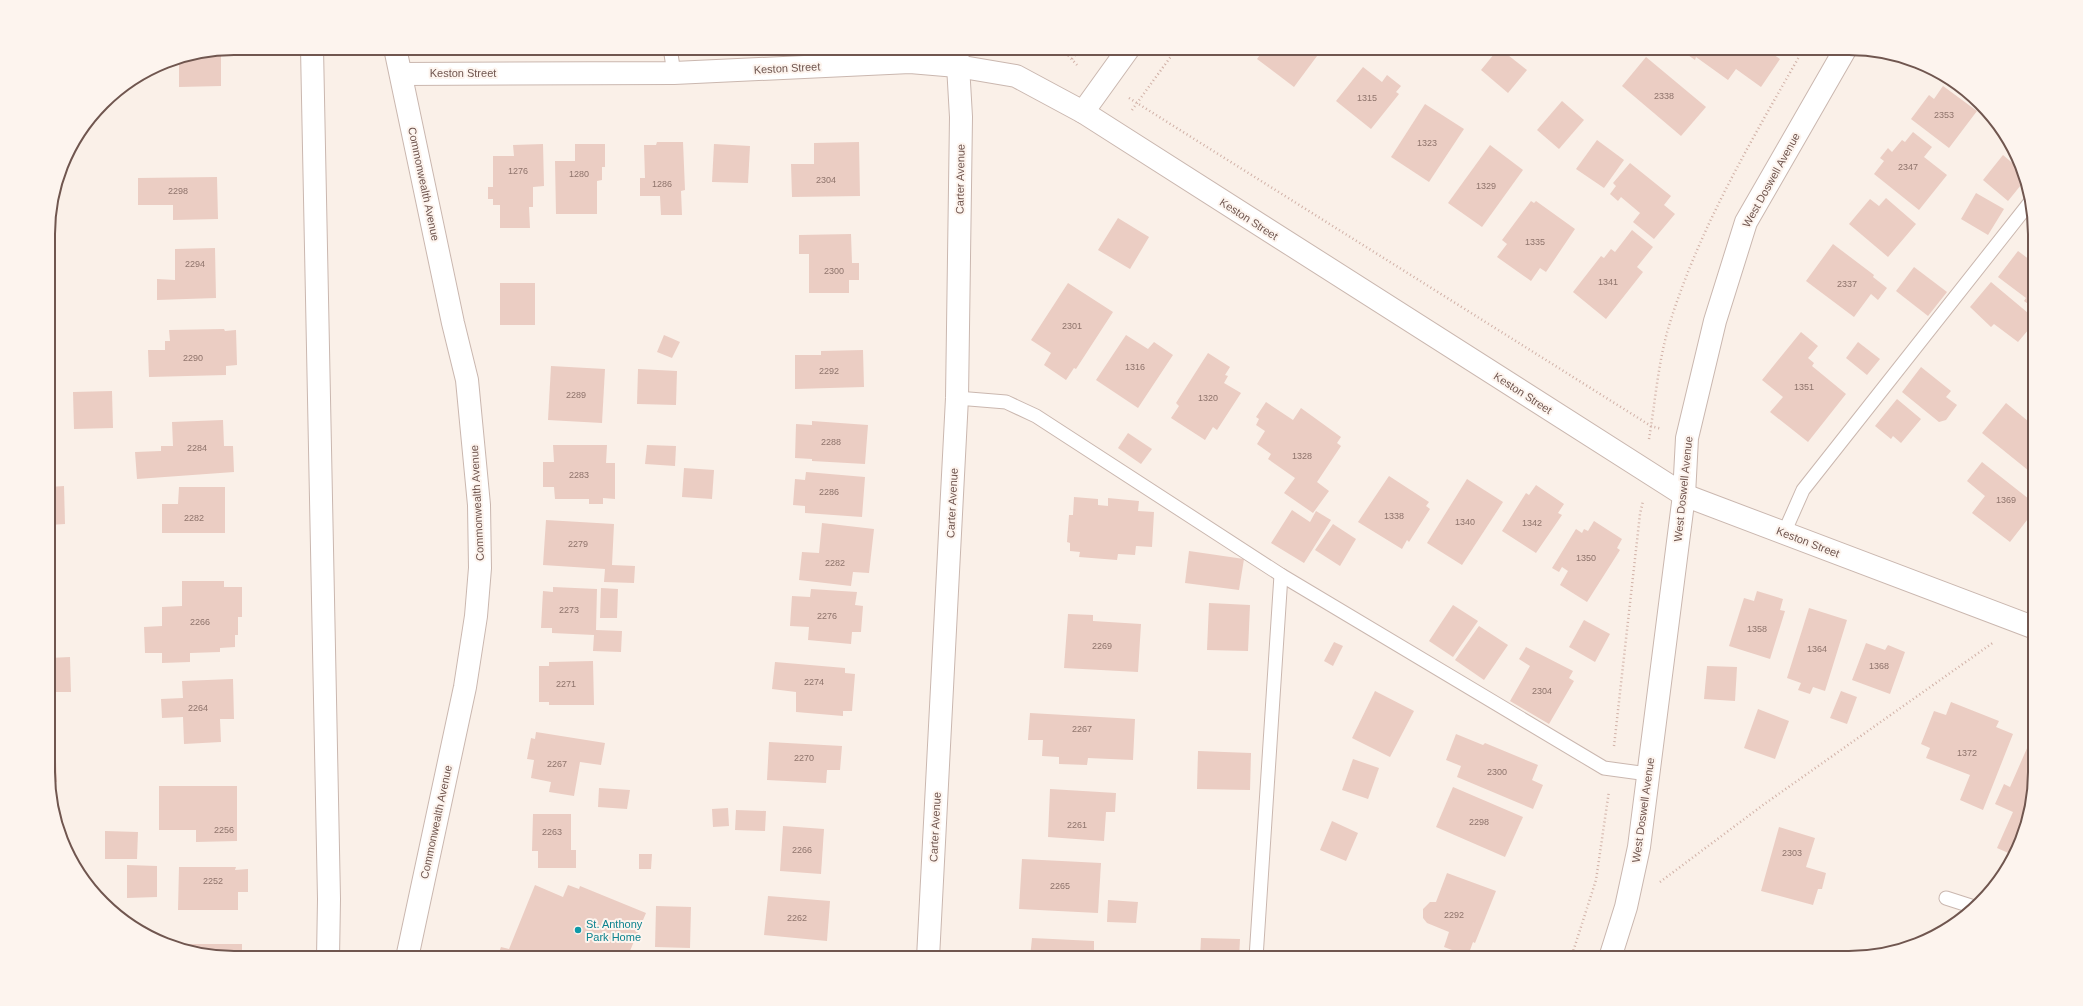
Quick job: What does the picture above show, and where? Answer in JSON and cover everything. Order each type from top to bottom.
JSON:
[{"type":"street","points":[[312,55],[329,891],[328,951]]},
{"type":"street","name":"Commonwealth Avenue","points":[[397,55],[453,323],[467,380],[479,505],[480,568],[476,616],[465,687],[408,951]]},
{"type":"street","points":[[1083,112],[1124,55]]},
{"type":"street","name":"West Doswell Avenue","points":[[1612,951],[1626,907],[1639,847],[1684,495],[1687,438],[1715,321],[1746,222],[1842,55]]},
{"type":"street","name":"Keston Street","points":[[401,74],[674,73],[910,62],[957,57],[1016,76],[1083,112],[1684,495],[2028,626]]},
{"type":"street","name":"Carter Avenue","points":[[928,951],[957,398],[961,117],[957,57]]},
{"type":"lane","points":[[671,55],[674,73]]},
{"type":"lane","points":[[1784,533],[1803,490],[2026,208]]},
{"type":"lane","points":[[957,398],[1006,402],[1036,416],[1281,575],[1604,768],[1648,774]]},
{"type":"lane","points":[[1256,951],[1281,575]]},
{"type":"lane","points":[[1946,898],[1969,905]]},
{"type":"path","points":[[1068,55],[1077,65]]},
{"type":"path","points":[[1072,59],[1075,55]]},
{"type":"path","points":[[1131,112],[1172,55]]},
{"type":"path","points":[[1128,98],[1644,422],[1651,426],[1666,430]]},
{"type":"path","points":[[1573,951],[1596,880],[1611,769],[1640,514],[1645,496]]},
{"type":"path","points":[[1626,907],[1763,805],[1991,646],[2028,595]]},
{"type":"building","points":[[221,55],[221,86],[179,87],[179,64],[199,58]]},
{"type":"building","points":[[1260,55],[1318,55],[1294,87],[1257,59]]},
{"type":"building","points":[[1493,55],[1508,55],[1527,70],[1508,93],[1481,70]]},
{"type":"building","points":[[1688,55],[1774,55],[1780,59],[1761,87],[1736,69],[1728,80],[1696,57],[1695,60]]},
{"type":"building","points":[[1646,57],[1706,107],[1681,136],[1622,86]]},
{"type":"building","points":[[1363,67],[1382,82],[1387,75],[1401,86],[1396,92],[1399,94],[1371,129],[1336,101]]},
{"type":"building","points":[[1943,86],[1977,111],[1949,148],[1911,119],[1929,95],[1934,99]]},
{"type":"building","points":[[1562,101],[1584,120],[1559,149],[1537,130]]},
{"type":"building","points":[[1425,104],[1464,129],[1429,182],[1391,157]]},
{"type":"building","points":[[1913,132],[1932,147],[1924,157],[1947,175],[1919,210],[1874,174],[1884,161],[1880,158],[1888,148],[1892,152],[1902,140],[1905,142]]},
{"type":"building","points":[[1597,140],[1624,160],[1604,188],[1576,169]]},
{"type":"building","points":[[657,142],[683,142],[685,190],[681,191],[682,215],[661,215],[660,196],[640,196],[640,178],[645,178],[644,145],[656,145]]},
{"type":"building","points":[[859,142],[860,196],[792,197],[791,164],[814,164],[814,143]]},
{"type":"building","points":[[543,144],[544,186],[533,187],[533,207],[529,207],[530,228],[500,228],[500,205],[493,205],[493,199],[488,199],[488,187],[493,187],[493,156],[514,156],[513,145]]},
{"type":"building","points":[[575,144],[605,144],[605,167],[602,167],[602,180],[597,181],[597,214],[556,214],[555,161],[575,161]]},
{"type":"building","points":[[714,144],[750,146],[748,183],[712,182]]},
{"type":"building","points":[[1490,145],[1523,170],[1482,227],[1448,203]]},
{"type":"building","points":[[2003,155],[2013,164],[2021,185],[2008,201],[1983,180]]},
{"type":"building","points":[[1630,163],[1671,196],[1664,205],[1675,214],[1654,239],[1633,222],[1640,213],[1621,197],[1618,201],[1610,194],[1616,186],[1613,183]]},
{"type":"building","points":[[217,177],[218,219],[173,220],[173,205],[138,205],[138,178]]},
{"type":"building","points":[[1976,193],[2004,209],[1988,235],[1961,219]]},
{"type":"building","points":[[1886,198],[1916,224],[1888,257],[1849,224],[1870,199],[1879,206]]},
{"type":"building","points":[[1531,201],[1534,203],[1536,201],[1575,229],[1546,272],[1540,268],[1531,281],[1497,257],[1507,244],[1502,240]]},
{"type":"building","points":[[1118,218],[1149,237],[1130,269],[1098,250]]},
{"type":"building","points":[[1632,230],[1653,247],[1637,267],[1643,272],[1606,319],[1573,292],[1601,256],[1604,258],[1611,249],[1615,252]]},
{"type":"building","points":[[851,234],[852,263],[859,263],[859,280],[849,280],[849,293],[809,293],[809,254],[799,254],[799,235]]},
{"type":"building","points":[[1833,244],[1874,275],[1873,277],[1887,288],[1878,300],[1871,294],[1854,317],[1806,281]]},
{"type":"building","points":[[215,248],[216,298],[157,300],[157,279],[175,280],[175,249]]},
{"type":"building","points":[[2018,251],[2028,258],[2028,304],[2024,301],[2026,298],[1998,277]]},
{"type":"building","points":[[1914,267],[1947,292],[1928,316],[1896,291]]},
{"type":"building","points":[[1991,282],[2028,313],[2028,330],[2018,342],[1994,324],[1991,327],[1970,307]]},
{"type":"building","points":[[500,283],[535,283],[535,325],[500,325]]},
{"type":"building","points":[[1068,283],[1113,312],[1076,369],[1074,368],[1066,380],[1044,365],[1051,353],[1031,340]]},
{"type":"building","points":[[224,329],[225,331],[236,330],[237,365],[226,366],[226,375],[149,377],[148,350],[165,350],[165,341],[170,341],[169,330]]},
{"type":"building","points":[[1801,332],[1818,346],[1808,358],[1814,363],[1812,366],[1846,394],[1808,442],[1770,412],[1783,397],[1762,380]]},
{"type":"building","points":[[664,335],[680,342],[672,358],[657,352]]},
{"type":"building","points":[[1126,335],[1148,349],[1154,342],[1173,355],[1138,408],[1096,380]]},
{"type":"building","points":[[1858,342],[1880,359],[1867,375],[1846,358]]},
{"type":"building","points":[[863,350],[864,387],[795,389],[795,355],[821,355],[821,351]]},
{"type":"building","points":[[1208,353],[1230,367],[1225,375],[1228,376],[1224,383],[1241,393],[1217,430],[1213,427],[1205,440],[1171,418],[1179,406],[1176,403]]},
{"type":"building","points":[[551,366],[605,369],[602,423],[548,420]]},
{"type":"building","points":[[1921,367],[1951,391],[1946,397],[1957,405],[1946,420],[1939,422],[1902,392]]},
{"type":"building","points":[[638,369],[677,371],[676,405],[637,404]]},
{"type":"building","points":[[112,391],[113,428],[74,429],[73,392]]},
{"type":"building","points":[[1897,399],[1921,419],[1901,443],[1893,436],[1891,439],[1875,426]]},
{"type":"building","points":[[1266,402],[1293,420],[1301,408],[1341,437],[1337,443],[1341,446],[1317,482],[1329,491],[1313,513],[1284,493],[1295,478],[1268,459],[1271,454],[1257,444],[1265,431],[1256,425],[1259,419],[1256,417]]},
{"type":"building","points":[[2006,403],[2028,421],[2028,470],[1982,433]]},
{"type":"building","points":[[223,420],[224,446],[233,446],[234,472],[137,479],[135,452],[161,451],[161,446],[173,446],[172,422]]},
{"type":"building","points":[[812,421],[868,425],[865,464],[812,461],[812,459],[795,458],[796,424],[812,425]]},
{"type":"building","points":[[1128,433],[1152,449],[1141,464],[1118,448]]},
{"type":"building","points":[[553,445],[607,445],[606,463],[615,463],[615,499],[603,498],[603,504],[589,504],[589,499],[555,499],[554,487],[543,487],[543,462],[554,462]]},
{"type":"building","points":[[647,445],[676,446],[675,466],[645,464]]},
{"type":"building","points":[[1982,462],[2028,498],[2028,519],[2010,542],[1972,513],[1985,496],[1967,481]]},
{"type":"building","points":[[684,468],[714,470],[712,499],[682,497]]},
{"type":"building","points":[[806,472],[865,477],[862,517],[805,513],[805,506],[793,505],[795,479],[805,480]]},
{"type":"building","points":[[1389,476],[1429,502],[1426,506],[1430,509],[1409,542],[1407,540],[1402,549],[1358,522]]},
{"type":"building","points":[[1467,479],[1503,502],[1462,565],[1427,543]]},
{"type":"building","points":[[1536,485],[1564,504],[1558,513],[1562,515],[1536,553],[1502,531],[1526,493],[1529,495]]},
{"type":"building","points":[[64,486],[65,524],[55,525],[55,487]]},
{"type":"building","points":[[179,487],[225,487],[225,533],[162,533],[162,504],[178,504]]},
{"type":"building","points":[[1074,497],[1098,499],[1098,505],[1108,506],[1108,498],[1139,501],[1138,511],[1154,512],[1152,547],[1136,546],[1135,555],[1118,554],[1117,560],[1079,557],[1080,552],[1070,551],[1070,543],[1067,542],[1069,515],[1073,515]]},
{"type":"building","points":[[1292,510],[1310,522],[1316,511],[1331,520],[1304,563],[1271,543]]},
{"type":"building","points":[[546,520],[614,524],[612,565],[635,566],[634,583],[604,582],[605,569],[543,565]]},
{"type":"building","points":[[1594,521],[1622,539],[1617,548],[1620,550],[1587,602],[1560,585],[1568,571],[1562,567],[1559,572],[1552,568],[1576,529],[1582,533],[1584,529],[1588,531]]},
{"type":"building","points":[[822,523],[874,529],[869,573],[853,572],[851,586],[799,580],[802,552],[819,553]]},
{"type":"building","points":[[1333,524],[1356,539],[1340,566],[1315,550]]},
{"type":"building","points":[[1189,551],[1244,559],[1239,590],[1185,583]]},
{"type":"building","points":[[182,581],[224,581],[224,587],[242,587],[242,617],[238,617],[238,635],[235,635],[235,647],[220,648],[220,652],[190,653],[190,662],[162,663],[162,653],[145,653],[144,627],[162,626],[162,607],[182,606]]},
{"type":"building","points":[[553,587],[597,589],[596,630],[622,631],[621,652],[593,651],[594,635],[552,633],[552,628],[541,628],[543,591],[553,592]]},
{"type":"building","points":[[601,588],[618,589],[617,618],[600,618]]},
{"type":"building","points":[[811,589],[857,592],[855,605],[863,606],[861,632],[852,632],[851,644],[808,640],[809,627],[790,626],[792,596],[810,597]]},
{"type":"building","points":[[1757,591],[1783,599],[1780,610],[1785,611],[1770,659],[1729,646],[1744,598],[1754,601]]},
{"type":"building","points":[[1209,603],[1250,605],[1248,651],[1207,650]]},
{"type":"building","points":[[1453,605],[1478,621],[1453,657],[1429,641]]},
{"type":"building","points":[[1809,608],[1847,620],[1825,691],[1813,687],[1810,694],[1798,690],[1801,683],[1787,678]]},
{"type":"building","points":[[1068,614],[1093,615],[1093,621],[1141,624],[1138,672],[1064,668]]},
{"type":"building","points":[[1584,620],[1610,634],[1595,662],[1569,647]]},
{"type":"building","points":[[1479,626],[1508,645],[1484,680],[1455,660]]},
{"type":"building","points":[[1334,642],[1343,646],[1333,666],[1324,661]]},
{"type":"building","points":[[1866,643],[1885,650],[1888,645],[1905,652],[1890,694],[1852,680]]},
{"type":"building","points":[[1526,647],[1573,671],[1569,678],[1574,681],[1549,724],[1510,701],[1530,666],[1519,659]]},
{"type":"building","points":[[70,657],[71,692],[55,692],[55,658]]},
{"type":"building","points":[[593,661],[594,705],[549,705],[549,702],[539,702],[539,666],[549,666],[549,662]]},
{"type":"building","points":[[775,662],[845,668],[845,673],[855,674],[852,711],[843,711],[843,716],[796,712],[796,692],[772,689]]},
{"type":"building","points":[[1707,666],[1737,667],[1735,701],[1704,699]]},
{"type":"building","points":[[233,679],[234,719],[220,719],[221,742],[184,744],[183,717],[162,718],[161,699],[183,698],[182,681]]},
{"type":"building","points":[[1375,691],[1414,711],[1390,757],[1352,738]]},
{"type":"building","points":[[1841,691],[1857,697],[1847,724],[1830,718]]},
{"type":"building","points":[[1951,702],[1999,721],[1996,727],[2013,734],[1983,810],[1960,800],[1970,775],[1926,758],[1930,748],[1921,744],[1934,711],[1946,715]]},
{"type":"building","points":[[1758,709],[1789,721],[1775,759],[1744,748]]},
{"type":"building","points":[[1030,713],[1135,719],[1133,760],[1088,758],[1087,765],[1059,764],[1059,757],[1042,756],[1043,740],[1028,740]]},
{"type":"building","points":[[536,732],[605,743],[601,765],[580,762],[574,796],[549,792],[551,782],[531,778],[534,760],[527,759],[531,738],[535,739]]},
{"type":"building","points":[[1456,734],[1483,745],[1485,743],[1538,765],[1532,780],[1543,785],[1533,809],[1457,777],[1461,766],[1446,760]]},
{"type":"building","points":[[769,742],[842,746],[840,770],[827,770],[826,783],[767,780]]},
{"type":"building","points":[[2028,746],[2028,784],[2025,807],[2009,853],[1997,848],[2013,812],[1995,804],[2004,784],[2010,787]]},
{"type":"building","points":[[1198,751],[1251,753],[1250,790],[1197,789]]},
{"type":"building","points":[[1353,759],[1379,768],[1368,799],[1342,790]]},
{"type":"building","points":[[55,760],[56,760],[57,782],[55,782]]},
{"type":"building","points":[[159,786],[237,786],[237,841],[196,842],[196,830],[159,830]]},
{"type":"building","points":[[1453,787],[1523,817],[1505,857],[1436,827]]},
{"type":"building","points":[[599,788],[630,790],[627,809],[598,807]]},
{"type":"building","points":[[1050,789],[1116,793],[1115,812],[1106,812],[1104,841],[1048,837]]},
{"type":"building","points":[[728,808],[729,826],[713,827],[712,809]]},
{"type":"building","points":[[736,810],[766,811],[765,831],[735,830]]},
{"type":"building","points":[[533,814],[571,814],[571,850],[576,850],[576,868],[538,868],[538,851],[532,851]]},
{"type":"building","points":[[1332,821],[1358,833],[1346,861],[1320,850]]},
{"type":"building","points":[[783,826],[824,829],[821,874],[780,871]]},
{"type":"building","points":[[1779,827],[1815,838],[1806,867],[1826,873],[1822,889],[1818,889],[1813,905],[1761,891]]},
{"type":"building","points":[[105,831],[138,832],[137,859],[105,859]]},
{"type":"building","points":[[639,854],[652,854],[651,869],[639,869]]},
{"type":"building","points":[[1022,859],[1101,863],[1098,913],[1019,909]]},
{"type":"building","points":[[127,865],[157,866],[157,897],[127,898]]},
{"type":"building","points":[[179,867],[236,867],[235,870],[248,869],[248,892],[238,892],[238,910],[178,910]]},
{"type":"building","points":[[1447,873],[1496,891],[1475,943],[1473,942],[1470,951],[1455,951],[1444,947],[1449,932],[1427,923],[1423,918],[1423,909],[1430,902],[1436,902]]},
{"type":"building","name":"St. Anthony Park Home","points":[[535,885],[563,897],[568,885],[579,889],[580,886],[646,913],[630,951],[500,951],[501,947],[509,949]]},
{"type":"building","points":[[768,896],[830,901],[827,941],[764,935]]},
{"type":"building","points":[[1108,900],[1138,902],[1136,923],[1107,922]]},
{"type":"building","points":[[656,906],[691,907],[690,948],[655,947]]},
{"type":"building","points":[[1032,938],[1094,941],[1094,951],[1031,951]]},
{"type":"building","points":[[1201,938],[1240,939],[1239,951],[1200,951]]},
{"type":"building","points":[[185,944],[242,944],[242,951],[222,951],[199,948]]},
{"type":"place","name":"St. Anthony Park Home","points":[[578,930]]}]
